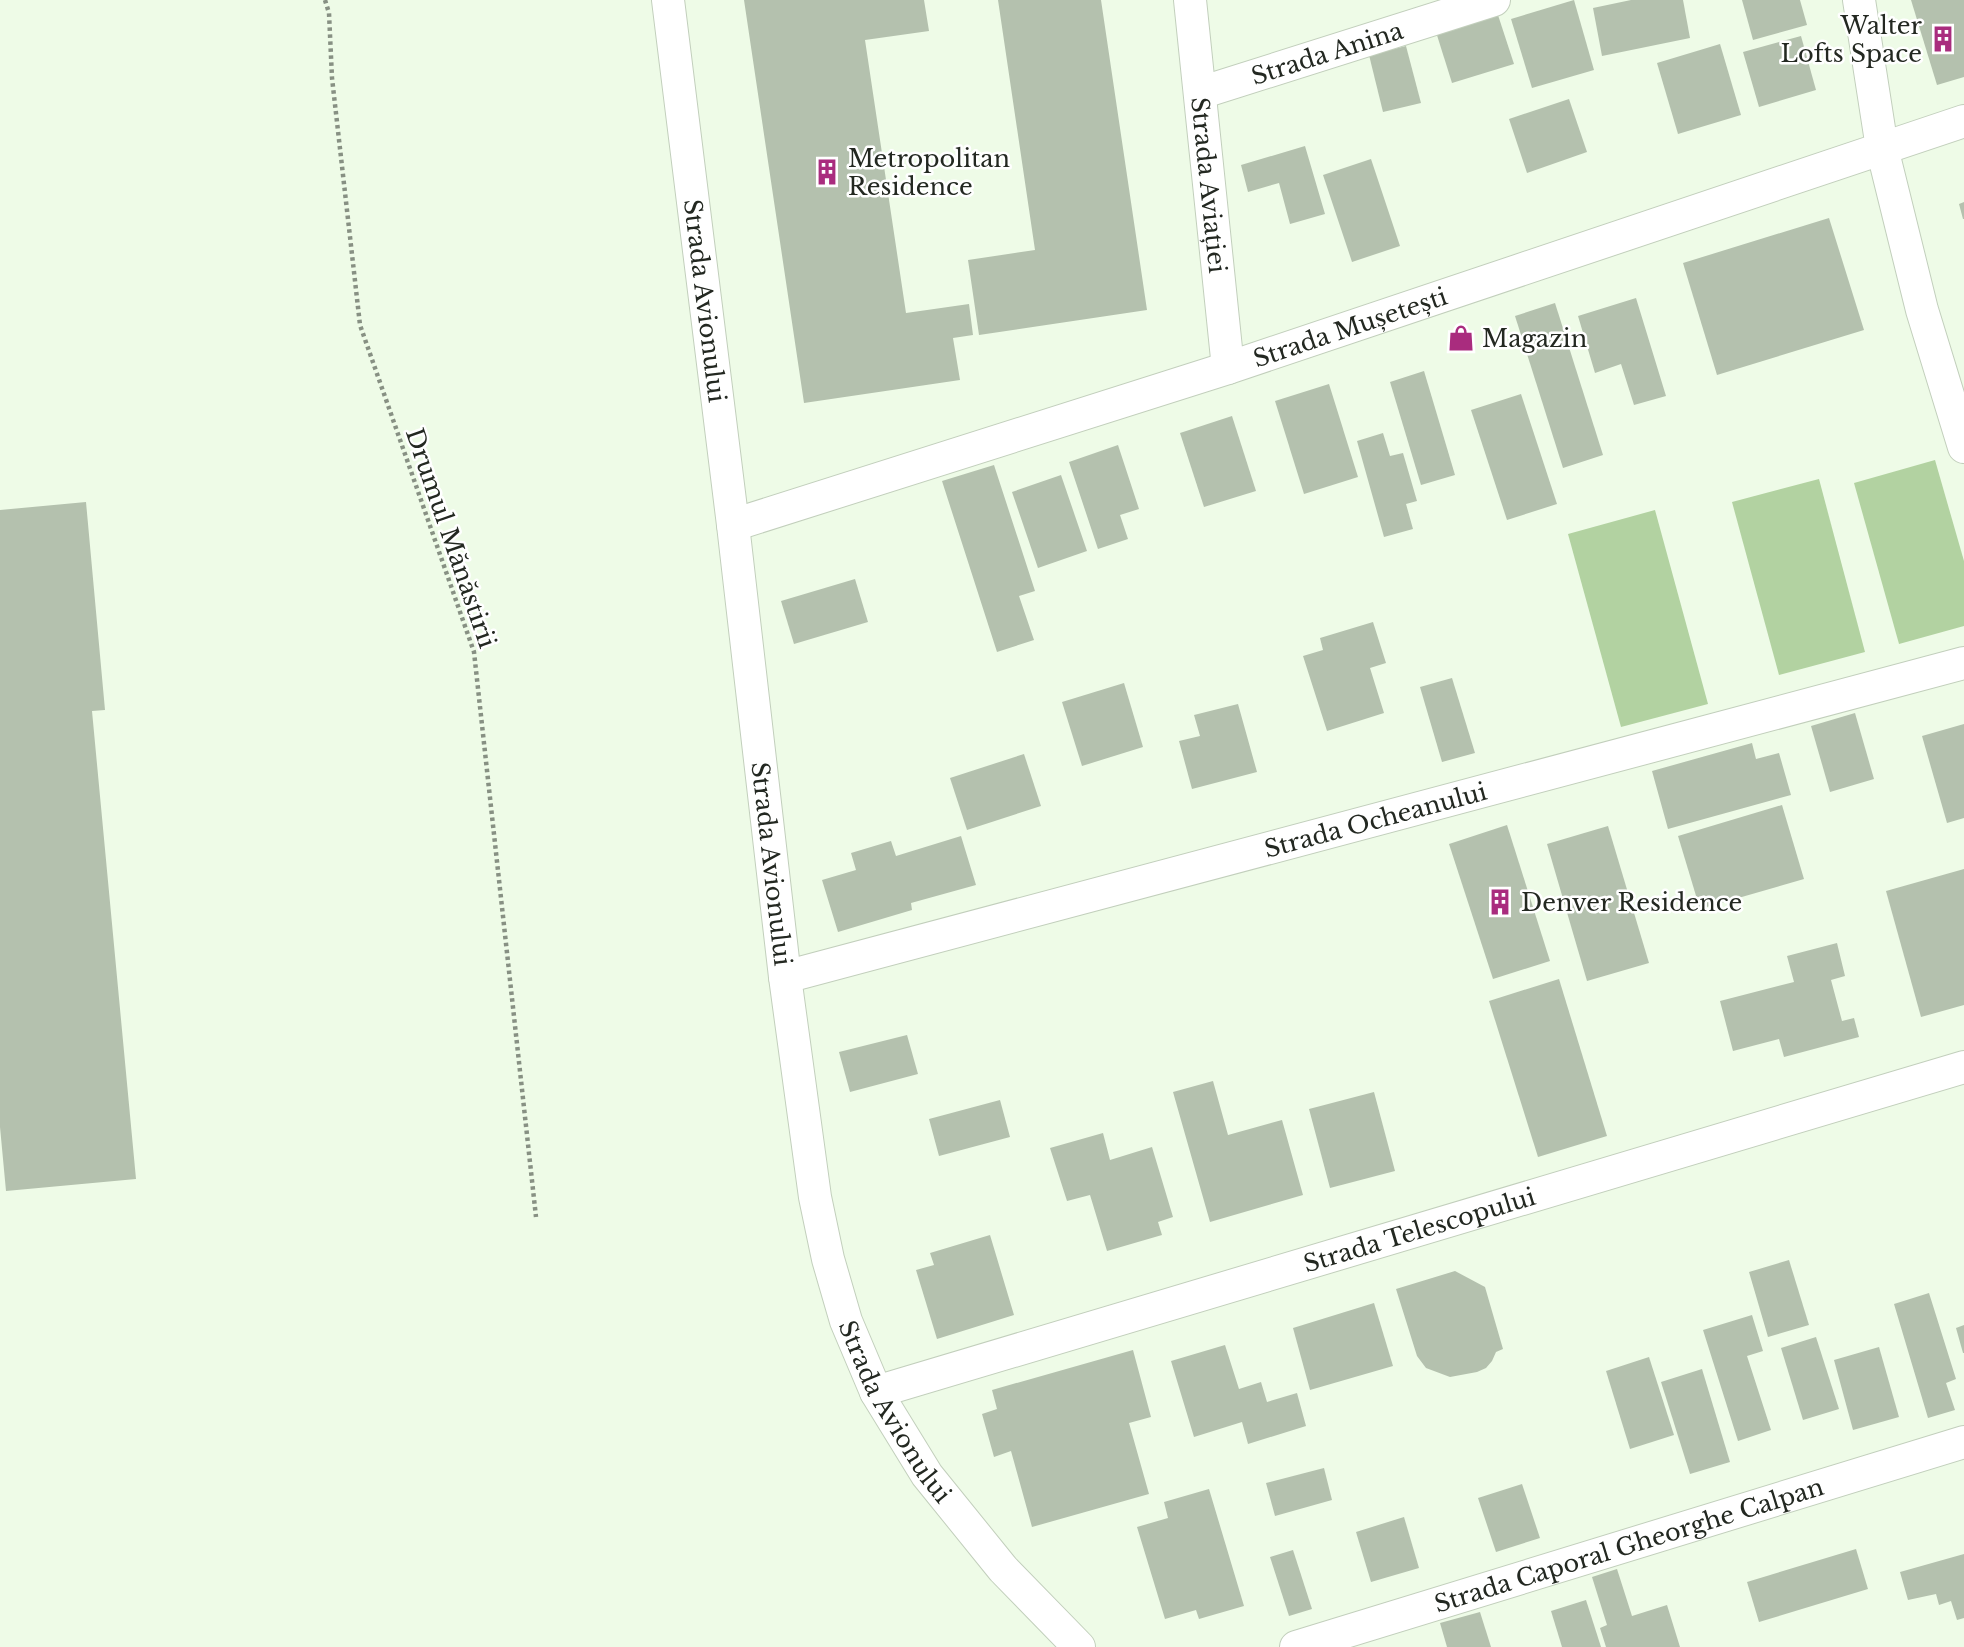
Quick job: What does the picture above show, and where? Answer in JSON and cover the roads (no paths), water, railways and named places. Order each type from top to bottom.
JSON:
[{"type":"street","name":"Strada Avionului","points":[[668,0],[733,525],[785,977],[815,1197],[828,1259],[846,1321],[876,1392],[926,1475],[1003,1569],[1079,1647]]},
{"type":"street","name":"Strada Aviației","points":[[1190,0],[1228,368]]},
{"type":"street","name":"Strada Anina","points":[[1200,93],[1494,0]]},
{"type":"street","points":[[1859,0],[1882,148],[1922,310],[1964,447]]},
{"type":"street","name":"Strada Mușetești","points":[[733,525],[1228,368],[1964,121]]},
{"type":"street","name":"Strada Ocheanului","points":[[785,977],[1964,663]]},
{"type":"street","name":"Strada Telescopului","points":[[876,1392],[1964,1067]]},
{"type":"street","name":"Strada Caporal Gheorghe Calpan","points":[[1296,1647],[1964,1442]]},
{"type":"place","name":"Walter Lofts Space","points":[[1943,39]]},
{"type":"place","name":"Metropolitan Residence","points":[[827,172]]},
{"type":"place","name":"Magazin","points":[[1461,338]]},
{"type":"place","name":"Denver Residence","points":[[1500,902]]}]
